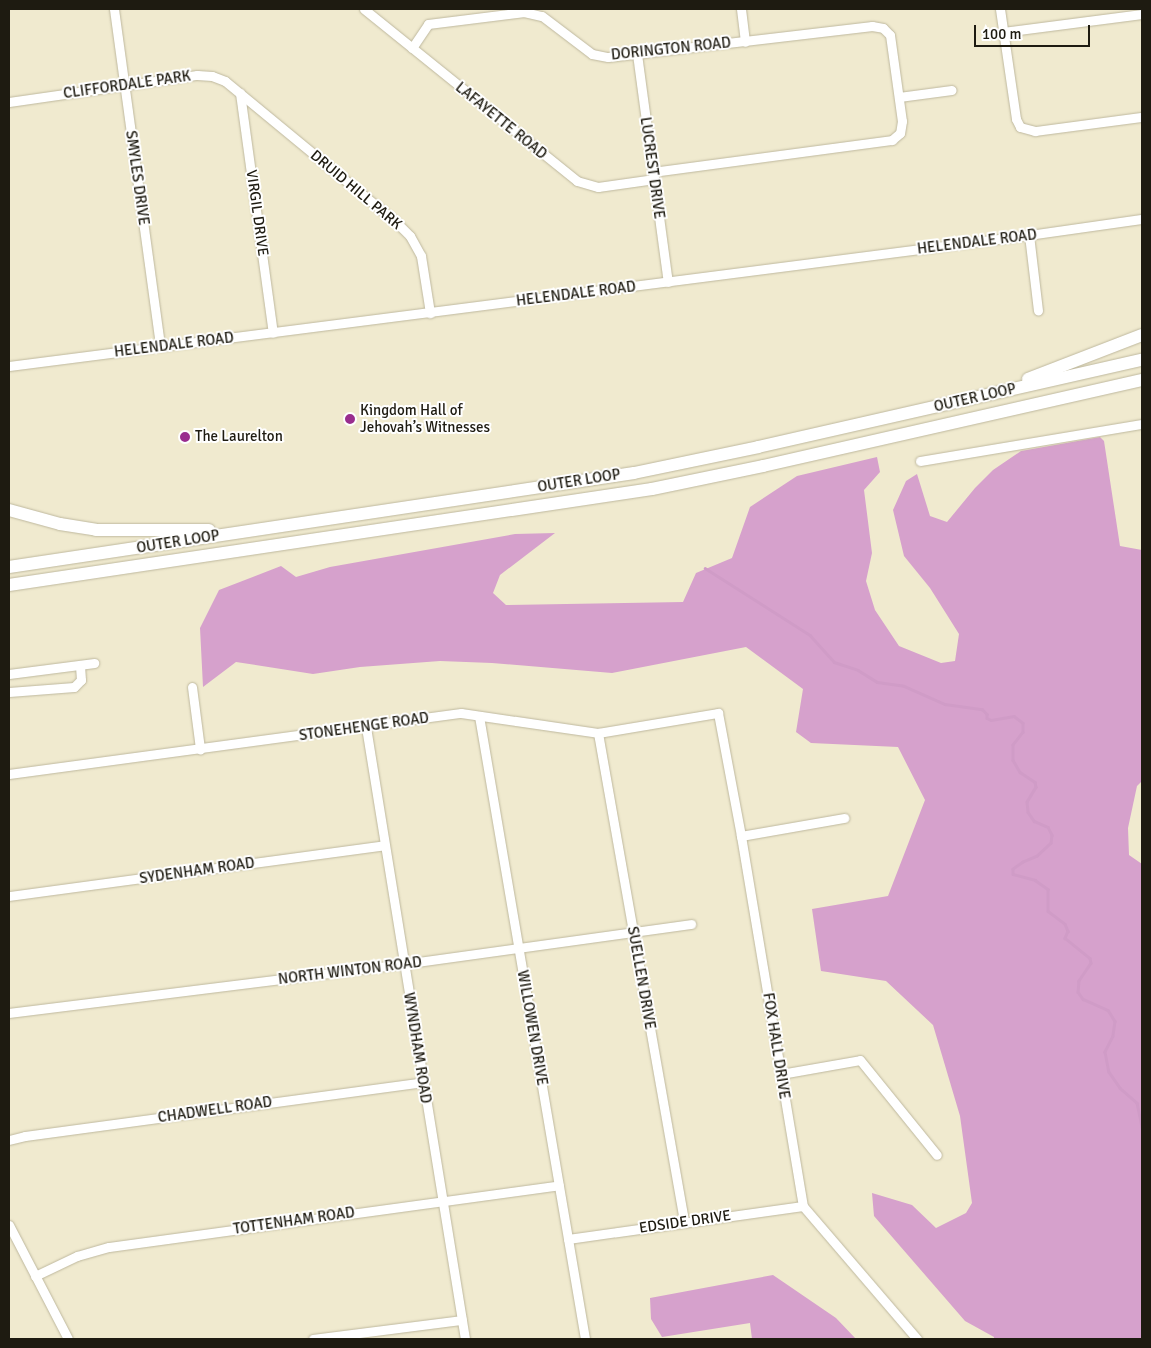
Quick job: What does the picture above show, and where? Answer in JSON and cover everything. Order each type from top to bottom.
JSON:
[{"type":"highway","points":[[916,412],[1045,374],[1142,335]]},
{"type":"highway","name":"OUTER LOOP","points":[[9,567],[634,472],[916,412],[1142,360]]},
{"type":"highway","name":"OUTER LOOP","points":[[9,585],[660,487],[782,462],[1142,380]]},
{"type":"highway","points":[[9,510],[60,524],[103,530],[259,529]]},
{"type":"street","name":"SMYLES DRIVE","points":[[114,9],[160,346]]},
{"type":"street","name":"LAFAYETTE ROAD","points":[[364,9],[577,181],[598,186],[654,175],[887,142],[896,136],[902,127],[900,96]]},
{"type":"street","points":[[741,9],[745,42]]},
{"type":"street","points":[[1000,9],[1016,119],[1024,130],[1035,131],[1142,117]]},
{"type":"street","name":"DORINGTON ROAD","points":[[412,48],[428,24],[524,12],[542,16],[592,54],[608,57],[878,26],[887,31],[891,39],[900,96]]},
{"type":"street","points":[[1003,32],[1142,14]]},
{"type":"street","name":"LUCREST DRIVE","points":[[637,54],[668,282]]},
{"type":"street","name":"CLIFFORDALE PARK","points":[[9,102],[205,75],[225,82],[240,93]]},
{"type":"street","points":[[900,96],[952,90]]},
{"type":"street","name":"DRUID HILL PARK","points":[[240,93],[410,236],[417,246],[424,266],[430,313]]},
{"type":"street","name":"VIRGIL DRIVE","points":[[240,93],[273,334]]},
{"type":"street","name":"HELENDALE ROAD","points":[[9,366],[160,346],[273,334],[1029,235],[1142,218]]},
{"type":"street","points":[[1029,235],[1038,310]]},
{"type":"street","points":[[920,461],[1142,424]]},
{"type":"street","points":[[9,674],[94,663]]},
{"type":"street","points":[[9,692],[74,686],[81,680],[80,665]]},
{"type":"street","points":[[192,687],[200,749]]},
{"type":"street","name":"STONEHENGE ROAD","points":[[9,774],[461,713],[598,733],[718,713]]},
{"type":"street","name":"FOX HALL DRIVE","points":[[718,713],[741,836],[803,1206]]},
{"type":"street","name":"WILLOWEN DRIVE","points":[[479,716],[585,1339]]},
{"type":"street","name":"WYNDHAM ROAD","points":[[366,727],[465,1339]]},
{"type":"street","name":"SUELLEN DRIVE","points":[[598,733],[684,1222]]},
{"type":"street","points":[[741,836],[844,818]]},
{"type":"street","name":"SYDENHAM ROAD","points":[[9,896],[384,846]]},
{"type":"street","name":"NORTH WINTON ROAD","points":[[9,1013],[404,964],[690,924]]},
{"type":"street","points":[[781,1074],[860,1060],[937,1155]]},
{"type":"street","name":"CHADWELL ROAD","points":[[9,1140],[25,1136],[423,1082]]},
{"type":"street","name":"TOTTENHAM ROAD","points":[[35,1276],[77,1256],[109,1247],[559,1185]]},
{"type":"street","points":[[803,1206],[917,1339]]},
{"type":"street","name":"EDSIDE DRIVE","points":[[568,1239],[803,1206]]},
{"type":"street","points":[[9,1225],[68,1339]]},
{"type":"street","points":[[313,1339],[462,1320]]},
{"type":"shaded area","points":[[1100,437],[1104,441],[1120,546],[1142,550],[1142,781],[1137,786],[1128,828],[1129,855],[1142,864],[1142,1339],[994,1339],[994,1337],[965,1321],[874,1216],[872,1193],[912,1205],[936,1228],[966,1213],[972,1203],[960,1116],[933,1025],[886,981],[821,971],[812,909],[888,896],[925,800],[898,747],[811,743],[796,732],[803,689],[746,647],[612,673],[492,663],[440,661],[360,667],[313,674],[236,662],[203,687],[200,628],[219,590],[281,566],[296,577],[330,567],[515,534],[555,533],[500,575],[493,593],[506,605],[683,602],[696,573],[732,558],[750,507],[797,476],[877,457],[880,472],[864,490],[872,553],[866,581],[875,610],[899,646],[941,663],[955,661],[959,634],[930,588],[904,556],[893,510],[906,481],[917,474],[930,516],[947,522],[975,488],[993,470],[1021,451]]},
{"type":"shaded area","points":[[773,1275],[836,1318],[856,1339],[752,1339],[750,1323],[662,1337],[651,1319],[650,1298]]},
{"type":"waterway","points":[[705,568],[810,635],[834,662],[858,670],[877,682],[904,686],[945,704],[982,709],[987,714],[987,718],[991,720],[1014,716],[1023,723],[1023,732],[1013,745],[1013,760],[1020,772],[1035,782],[1036,787],[1027,802],[1028,812],[1034,821],[1048,827],[1052,835],[1051,843],[1037,856],[1013,869],[1013,874],[1035,880],[1048,889],[1048,911],[1065,924],[1068,931],[1065,938],[1090,958],[1091,963],[1079,981],[1078,992],[1083,999],[1108,1010],[1115,1021],[1113,1036],[1105,1052],[1109,1072],[1120,1088],[1137,1103],[1142,1127]]},
{"type":"place","name":"Kingdom Hall of Jehovah’s Witnesses","points":[[350,419]]},
{"type":"place","name":"The Laurelton","points":[[185,437]]}]
